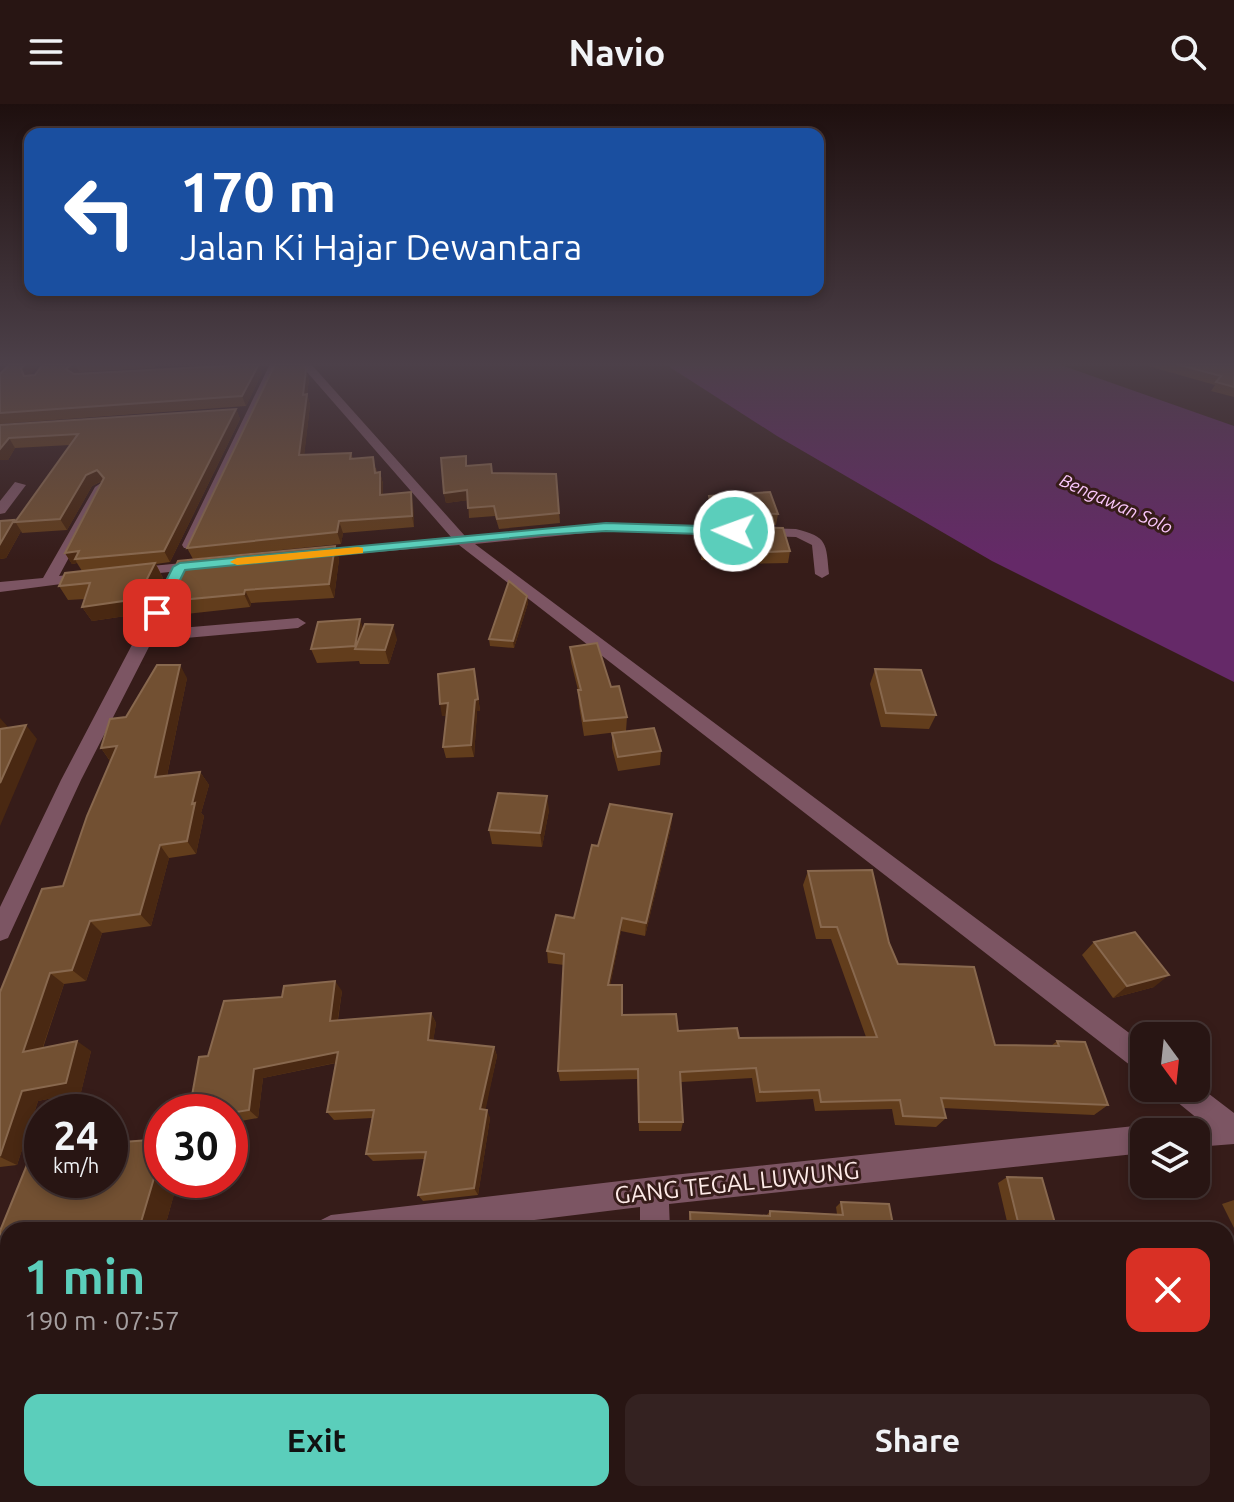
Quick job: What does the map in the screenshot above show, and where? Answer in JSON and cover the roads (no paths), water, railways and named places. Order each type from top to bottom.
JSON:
[{"type":"street","points":[[0,931],[71,780],[180,567],[238,429]]},
{"type":"street","points":[[363,429],[462,541],[1130,1049]]},
{"type":"street","points":[[0,510],[20,485]]},
{"type":"street","points":[[48,582],[101,487]]},
{"type":"street","points":[[290,557],[606,527],[796,533],[811,537],[819,544],[822,574]]},
{"type":"street","points":[[0,587],[211,564]]},
{"type":"street","points":[[146,636],[298,623]]},
{"type":"street","points":[[1198,1102],[1234,1130]]},
{"type":"street","points":[[1210,1132],[1234,1130]]},
{"type":"street","name":"GANG TEGAL LUWUNG","points":[[397,1222],[654,1191],[1130,1140]]},
{"type":"street","points":[[654,1191],[655,1222]]},
{"type":"water","name":"Bengawan Solo","points":[[766,429],[1234,429],[1234,682],[992,561]]}]
